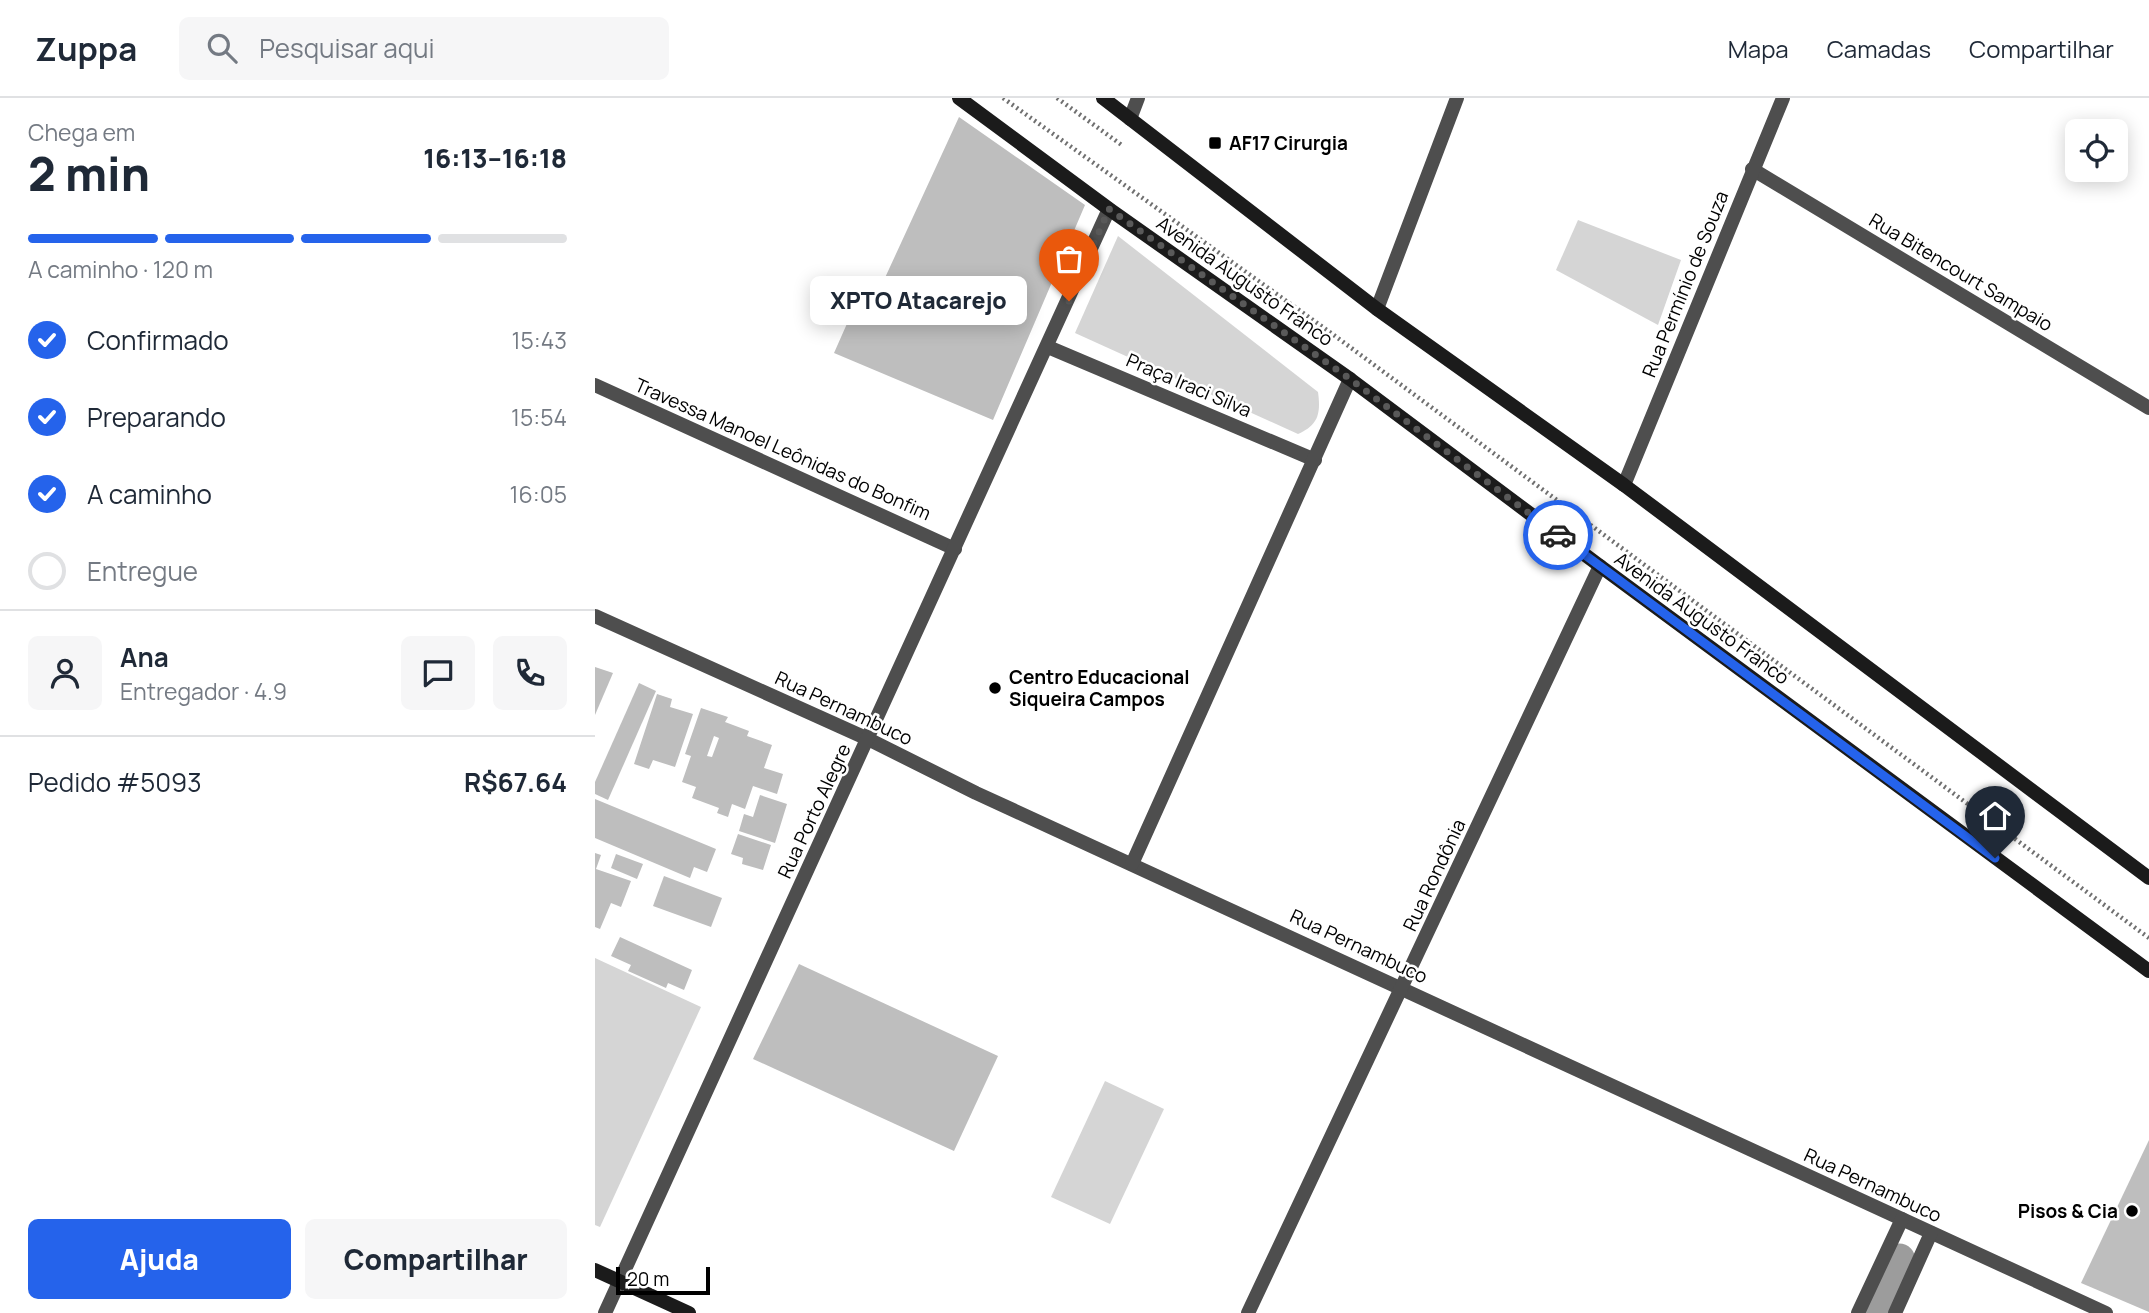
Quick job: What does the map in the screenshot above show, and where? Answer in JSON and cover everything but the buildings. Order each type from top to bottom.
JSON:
[{"type":"main road","name":"Avenida Augusto Franco","points":[[959,98],[1109,209],[1350,379],[2149,971]]},
{"type":"main road","points":[[1103,98],[1377,309],[1624,485],[2149,878]]},
{"type":"main road","points":[[595,1270],[689,1313]]},
{"type":"street","points":[[1130,119],[1138,98]]},
{"type":"street","points":[[1377,309],[1457,98]]},
{"type":"street","name":"Rua Permínio de Souza","points":[[1624,485],[1783,98]]},
{"type":"street","name":"Rua Bitencourt Sampaio","points":[[1752,169],[2149,408]]},
{"type":"street","name":"Rua Porto Alegre","points":[[605,1313],[1109,209]]},
{"type":"street","name":"Praça Iraci Silva","points":[[1048,347],[1315,460]]},
{"type":"street","points":[[1132,864],[1350,379]]},
{"type":"street","name":"Travessa Manoel Leônidas do Bonfim","points":[[595,385],[955,549]]},
{"type":"street","name":"Rua Rondônia","points":[[1248,1313],[1599,566]]},
{"type":"street","name":"Rua Pernambuco","points":[[595,616],[868,739],[977,793],[2106,1313]]},
{"type":"street","points":[[1858,1313],[1902,1219]]},
{"type":"street","points":[[1895,1313],[1931,1233]]},
{"type":"path","points":[[1003,98],[1331,333],[2149,938]]},
{"type":"shaded area","points":[[1578,220],[1681,260],[1658,325],[1556,270]]},
{"type":"shaded area","points":[[1118,236],[1318,392],[1319,407],[1314,423],[1298,434],[1075,333]]},
{"type":"shaded area","points":[[595,958],[701,1007],[600,1227],[595,1225]]},
{"type":"shaded area","points":[[1105,1081],[1164,1109],[1110,1224],[1051,1197]]},
{"type":"waterway","points":[[1876,1313],[1899,1260]]},
{"type":"way so far","points":[[1069,301],[1109,209],[1350,379],[1558,535]]},
{"type":"place","name":"AF17 Cirurgia","points":[[1215,143]]},
{"type":"place","name":"XPTO Atacarejo","points":[[1069,301]]},
{"type":"place","name":"Centro Educacional Siqueira Campos","points":[[995,688]]},
{"type":"place","name":"Pisos & Cia","points":[[2132,1211]]},
{"type":"route","points":[[1558,535],[1995,858]]}]
